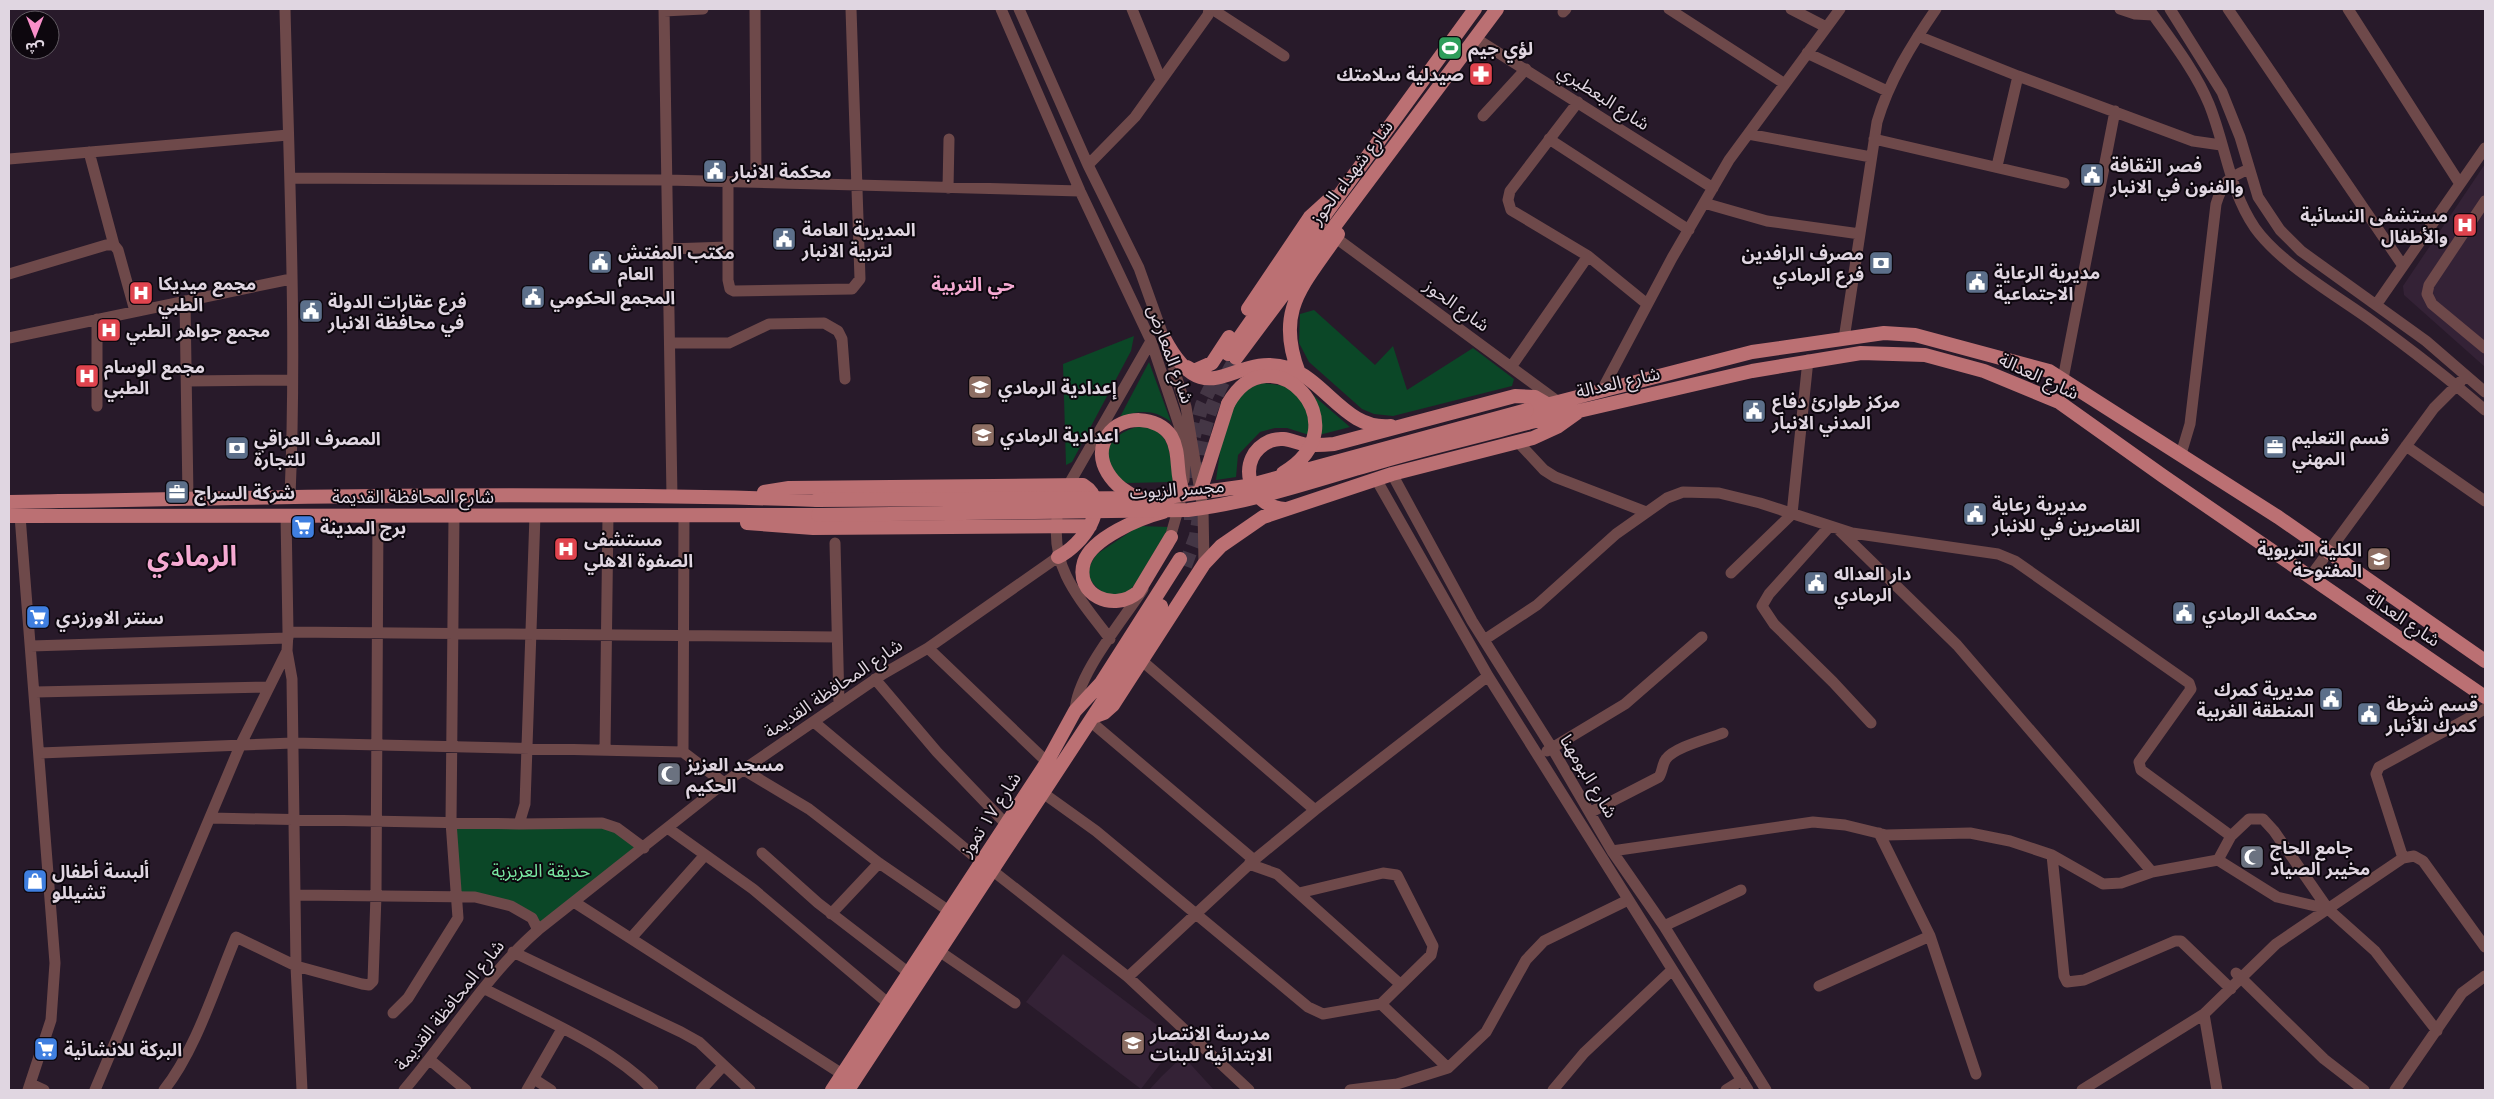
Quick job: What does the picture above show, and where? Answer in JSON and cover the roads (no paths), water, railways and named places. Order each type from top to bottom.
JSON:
[{"type":"main road","name":"شارع شهداء الحوز","points":[[1232,356],[1351,191],[1475,9]]},
{"type":"main road","name":"شارع شهداء الحوز","points":[[1351,191],[1471,44],[1497,9]]},
{"type":"main road","points":[[1453,39],[1471,44]]},
{"type":"main road","points":[[1299,373],[1289,335],[1292,310],[1297,298],[1348,218],[1351,191]]},
{"type":"main road","points":[[1182,365],[1194,371],[1212,363],[1310,217],[1322,204],[1351,191]]},
{"type":"main road","name":"شارع العدالة","points":[[1527,416],[1552,402],[1752,352],[1884,333],[1915,335],[2050,371],[2181,454],[2328,552],[2485,661]]},
{"type":"main road","points":[[1158,339],[1182,365],[1195,374],[1214,378],[1267,364],[1285,367],[1299,373],[1352,416],[1365,423],[1384,426],[1419,422]]},
{"type":"main road","name":"شارع العدالة","points":[[1527,416],[1582,409],[1808,360],[1861,353],[1926,355],[1984,371],[2059,402],[2485,697]]},
{"type":"main road","points":[[1200,492],[1228,404],[1244,385],[1267,377],[1291,382],[1309,400],[1315,424],[1310,443],[1294,465],[1273,478]]},
{"type":"main road","points":[[1286,508],[1267,504],[1257,495],[1250,484],[1249,471],[1253,458],[1266,443],[1285,438],[1302,443],[1323,445],[1515,396],[1536,397],[1552,402]]},
{"type":"main road","points":[[1091,719],[1109,709],[1204,564],[1222,546],[1245,528],[1264,517],[1286,508],[1376,479],[1517,442],[1557,427],[1582,409]]},
{"type":"main road","name":"مجسر الزيوت","points":[[817,500],[1140,498],[1220,491],[1527,416]]},
{"type":"main road","name":"مجسر الزيوت","points":[[818,515],[1168,511],[1208,508],[1254,500],[1527,416]]},
{"type":"main road","points":[[1140,498],[1124,491],[1108,473],[1103,450],[1104,442],[1112,430],[1129,422],[1140,420],[1160,424],[1175,445],[1178,476],[1183,492]]},
{"type":"main road","points":[[751,498],[764,492],[789,488],[1083,485],[1094,495],[1094,513],[1090,526],[1077,546],[1058,557]]},
{"type":"main road","name":"شارع المحافظة القديمة","points":[[9,502],[290,496],[672,496],[817,500]]},
{"type":"main road","points":[[1168,511],[1125,527],[1099,544],[1084,562],[1084,580],[1094,595],[1103,600],[1122,602],[1138,592],[1171,537]]},
{"type":"main road","name":"شارع المحافظة القديمة","points":[[14,516],[818,515]]},
{"type":"main road","points":[[707,516],[759,525],[813,528],[1090,526]]},
{"type":"main road","name":"شارع ١٧ تموز","points":[[832,1090],[950,911],[987,866],[1006,824],[1025,808],[1043,793],[1091,719],[1182,563],[1101,683],[1075,711],[1047,762],[1025,808],[987,866],[939,951],[848,1090]]},
{"type":"street","points":[[285,9],[291,178],[292,380],[290,496]]},
{"type":"street","points":[[672,496],[664,10],[703,9]]},
{"type":"street","points":[[755,9],[756,182]]},
{"type":"street","points":[[728,182],[728,280],[730,289],[734,291],[852,289],[860,279],[850,9]]},
{"type":"street","name":"شارع المعارض","points":[[1001,9],[1080,191],[1119,272],[1158,339],[1186,407],[1200,492],[1205,538],[1204,564]]},
{"type":"street","name":"شارع المعارض","points":[[1019,9],[1088,165],[1139,268],[1158,339],[1185,458],[1183,492],[1171,537],[1156,570],[1084,677],[1077,696],[1075,711]]},
{"type":"street","points":[[1132,9],[1161,80]]},
{"type":"street","points":[[1088,165],[1135,117],[1208,15],[1210,9],[1284,56]]},
{"type":"street","points":[[1670,9],[1785,84]]},
{"type":"street","points":[[1791,9],[1826,27]]},
{"type":"street","points":[[1602,390],[1647,304],[1729,160],[1840,9]]},
{"type":"street","points":[[1844,339],[1874,139],[1887,91],[1918,36],[1936,9]]},
{"type":"street","points":[[2120,9],[2135,14],[2151,12],[2203,91],[2214,118],[2230,177],[2241,203],[2252,223],[2275,249],[2456,385],[2485,410]]},
{"type":"street","points":[[2170,9],[2222,92],[2240,137],[2248,169],[2258,197],[2280,230],[2301,251],[2426,341],[2485,392]]},
{"type":"street","points":[[2228,9],[2404,266]]},
{"type":"street","points":[[2348,9],[2460,184]]},
{"type":"street","points":[[1918,36],[2018,76],[2193,141],[2221,145]]},
{"type":"street","name":"شارع البعطيري","points":[[1471,44],[1526,69],[1713,188]]},
{"type":"street","points":[[1807,53],[1887,91]]},
{"type":"street","points":[[1483,116],[1526,69]]},
{"type":"street","points":[[1997,166],[2018,76]]},
{"type":"street","points":[[1578,102],[1510,191],[1508,200],[1511,210],[1588,256],[1647,304]]},
{"type":"street","points":[[2062,379],[2115,112]]},
{"type":"street","points":[[1748,134],[1872,157]]},
{"type":"street","points":[[9,159],[288,135]]},
{"type":"street","points":[[948,188],[949,139]]},
{"type":"street","points":[[1549,139],[1689,230]]},
{"type":"street","points":[[1874,139],[2064,183]]},
{"type":"street","points":[[2376,304],[2485,148]]},
{"type":"street","points":[[90,152],[114,245],[118,250],[135,311]]},
{"type":"street","points":[[2181,454],[2190,424],[2214,211],[2221,189],[2230,177],[2248,169]]},
{"type":"street","points":[[291,178],[667,180],[1080,191]]},
{"type":"street","points":[[2485,201],[2429,285],[2427,294],[2432,304],[2485,348]]},
{"type":"street","points":[[1704,203],[1768,221],[1860,234]]},
{"type":"street","name":"شارع الحوز","points":[[1336,238],[1511,367],[1552,402]]},
{"type":"street","points":[[9,274],[106,245],[114,245]]},
{"type":"street","points":[[668,249],[728,247]]},
{"type":"street","points":[[1511,367],[1588,256]]},
{"type":"street","points":[[1119,272],[1139,268]]},
{"type":"street","points":[[9,338],[291,279]]},
{"type":"street","points":[[185,301],[188,498]]},
{"type":"street","points":[[97,319],[98,406]]},
{"type":"street","points":[[670,343],[729,343],[769,324],[824,323],[838,331],[842,340],[845,379]]},
{"type":"street","points":[[1110,639],[1068,583],[1058,557],[1056,526],[1060,504],[1070,484],[1158,339]]},
{"type":"street","points":[[1731,573],[1792,514],[1808,360]]},
{"type":"street","points":[[2310,577],[2440,401],[2467,376]]},
{"type":"street","points":[[186,381],[292,380]]},
{"type":"street","points":[[1517,442],[1536,462],[1555,477],[1646,512]]},
{"type":"street","points":[[2406,446],[2485,501]]},
{"type":"street","name":"شارع البومهنا","points":[[1392,474],[1484,640],[1591,812],[1612,851],[1664,926],[1766,1090]]},
{"type":"street","name":"شارع البومهنا","points":[[1376,479],[1488,676],[1748,1090]]},
{"type":"street","points":[[1484,640],[1537,605],[1616,534],[1667,498],[1683,492],[1719,493],[1834,528],[1998,554],[2015,561],[2189,682],[2191,689],[2139,762],[2141,770],[2231,836]]},
{"type":"street","points":[[286,515],[287,652],[292,679],[296,966],[302,1090]]},
{"type":"street","points":[[164,1090],[175,1077],[191,1045],[236,937],[296,966],[369,985],[373,981],[375,973],[377,820],[378,515]]},
{"type":"street","points":[[393,1013],[408,998],[456,924],[458,911],[451,822],[454,515]]},
{"type":"street","points":[[519,824],[525,804],[528,748],[535,515]]},
{"type":"street","points":[[606,750],[608,515]]},
{"type":"street","points":[[682,752],[684,515]]},
{"type":"street","points":[[14,516],[31,646],[55,963],[51,1020],[30,1087],[44,1090]]},
{"type":"street","points":[[1403,526],[1417,519]]},
{"type":"street","points":[[1834,528],[1769,594],[1762,606],[1774,624],[1833,682],[1871,723]]},
{"type":"street","points":[[1834,528],[1957,645],[2152,872]]},
{"type":"street","points":[[835,543],[839,704]]},
{"type":"street","name":"شارع المحافظة القديمة","points":[[404,1090],[430,1060],[513,952],[538,930],[669,829],[724,783],[875,679],[928,648],[1058,557]]},
{"type":"street","points":[[31,646],[377,632],[608,633],[837,637]]},
{"type":"street","points":[[1537,755],[1625,704],[1702,637]]},
{"type":"street","points":[[928,648],[1047,762]]},
{"type":"street","points":[[95,1090],[240,746],[267,687],[287,652]]},
{"type":"street","points":[[1141,660],[1315,810]]},
{"type":"street","points":[[1128,977],[1252,862],[1315,810],[1488,676]]},
{"type":"street","points":[[875,679],[937,752],[1006,824]]},
{"type":"street","points":[[35,692],[267,687]]},
{"type":"street","points":[[2403,858],[2376,774],[2379,767],[2485,709]]},
{"type":"street","points":[[1091,719],[1252,862],[1277,874],[1400,984]]},
{"type":"street","points":[[814,722],[987,866],[1128,977],[1249,1090]]},
{"type":"street","points":[[1591,812],[1659,777],[1663,770],[1664,761],[1671,753],[1723,733]]},
{"type":"street","points":[[40,753],[293,743],[682,752],[724,783]]},
{"type":"street","points":[[744,770],[809,809],[879,863],[950,911]]},
{"type":"street","points":[[1043,793],[1096,831],[1308,1007],[1323,1014],[1381,1004],[1431,955],[1433,946],[1397,875],[1383,874],[1299,893]]},
{"type":"street","points":[[210,818],[519,824],[602,823],[617,828],[644,848]]},
{"type":"street","points":[[2218,860],[2231,836],[2249,820],[2263,820],[2274,831],[2328,909],[2375,951],[2437,1031]]},
{"type":"street","points":[[1612,851],[1814,822],[1879,833],[1970,833],[2010,841],[2052,855],[2103,884],[2121,883],[2152,872],[2218,860],[2277,897],[2328,909]]},
{"type":"street","points":[[669,829],[753,889],[888,1004]]},
{"type":"street","points":[[1879,833],[1930,936],[1976,1074]]},
{"type":"street","points":[[762,853],[831,914],[909,973]]},
{"type":"street","points":[[632,937],[705,855]]},
{"type":"street","points":[[2052,855],[2064,976],[2067,982],[2084,980],[2175,941],[2181,941],[2231,989]]},
{"type":"street","points":[[2082,1090],[2204,1014],[2231,989],[2238,976],[2276,944],[2403,858],[2414,856],[2423,861],[2485,947]]},
{"type":"street","points":[[831,914],[879,863]]},
{"type":"street","points":[[1664,926],[1741,890]]},
{"type":"street","points":[[296,895],[475,897],[512,906],[532,918],[538,930]]},
{"type":"street","points":[[1350,1090],[1397,1084],[1448,1068],[1486,1032],[1526,960],[1544,941],[1628,900]]},
{"type":"street","points":[[574,902],[632,937],[842,1074]]},
{"type":"street","points":[[1819,986],[1930,936]]},
{"type":"street","points":[[939,951],[1015,1003]]},
{"type":"street","points":[[513,952],[681,1032],[698,1042],[750,1090]]},
{"type":"street","points":[[1554,1090],[1584,1054],[1672,970]]},
{"type":"street","points":[[2238,976],[2324,1059],[2364,1090]]},
{"type":"street","points":[[2395,1090],[2462,993],[2485,976]]},
{"type":"street","points":[[485,989],[562,1029],[632,1069],[653,1090]]},
{"type":"street","points":[[1381,1004],[1448,1068]]},
{"type":"street","points":[[2204,1014],[2217,1090]]},
{"type":"street","points":[[527,1090],[562,1029]]},
{"type":"street","points":[[430,1060],[466,1090]]},
{"type":"street","points":[[701,1090],[723,1066]]},
{"type":"street","points":[[534,1079],[551,1090]]},
{"type":"street","points":[[1726,1090],[1742,1080]]},
{"type":"tunnel","points":[[1199,476],[1201,445],[1209,414],[1236,358]]},
{"type":"tunnel","points":[[1191,520],[1191,447],[1202,405],[1217,374]]},
{"type":"tunnel","points":[[1185,566],[1196,536],[1200,510]]},
{"type":"place","name":"لؤي جيم","points":[[1450,48]]},
{"type":"place","name":"صيدلية سلامتك","points":[[1481,74]]},
{"type":"place","name":"محكمة الانبار","points":[[715,171]]},
{"type":"place","name":"فصر الثقافة والفنون في الانبار","points":[[2092,175]]},
{"type":"place","name":"مستشفى النسائية والأطفال","points":[[2465,225]]},
{"type":"place","name":"المديرية العامة لتربية الانبار","points":[[784,239]]},
{"type":"place","name":"مكتب المفتش العام","points":[[600,262]]},
{"type":"place","name":"مصرف الرافدين فرع الرمادي","points":[[1881,263]]},
{"type":"place","name":"مديرية الرعاية الاجتماعية","points":[[1977,282]]},
{"type":"place","name":"مجمع ميديكا الطبي","points":[[141,293]]},
{"type":"place","name":"المجمع الحكومي","points":[[533,297]]},
{"type":"place","name":"فرع عقارات الدولة في محافظة الانبار","points":[[311,311]]},
{"type":"place","name":"مجمع جواهر الطبي","points":[[109,330]]},
{"type":"place","name":"مجمع الوسام الطبي","points":[[87,376]]},
{"type":"place","name":"إعدادية الرمادي","points":[[980,387]]},
{"type":"place","name":"مركز طوارئ دفاع المدني الانبار","points":[[1754,411]]},
{"type":"place","name":"اعدادية الرمادي","points":[[983,435]]},
{"type":"place","name":"قسم التعليم المهني","points":[[2275,447]]},
{"type":"place","name":"المصرف العراقي للتجارة","points":[[237,448]]},
{"type":"place","name":"شركة السراج","points":[[177,492]]},
{"type":"place","name":"مديرية رعاية القاصرين في للانبار","points":[[1975,514]]},
{"type":"place","name":"برج المدينة","points":[[303,527]]},
{"type":"place","name":"مستشفى الصفوة الاهلي","points":[[566,549]]},
{"type":"place","name":"الكلية التربوية المفتوحة","points":[[2379,559]]},
{"type":"place","name":"دار العداله الرمادي","points":[[1816,583]]},
{"type":"place","name":"محكمه الرمادي","points":[[2184,613]]},
{"type":"place","name":"سنتر الاورزدي","points":[[38,617]]},
{"type":"place","name":"مديرية كمرك المنطقة الغربية","points":[[2331,699]]},
{"type":"place","name":"قسم شرطة كمرك الأنبار","points":[[2369,714]]},
{"type":"place","name":"مسجد العزيز الحكيم","points":[[669,774]]},
{"type":"place","name":"جامع الحاج مخيبر الصياد","points":[[2252,857]]},
{"type":"place","name":"ألبسة أطفال تشيللو","points":[[35,881]]},
{"type":"place","name":"مدرسة الانتصار الابتدائية للبنات","points":[[1133,1043]]},
{"type":"place","name":"البركة للانشائية","points":[[46,1049]]},
{"type":"district","name":"حي التربية","points":[[973,284]]},
{"type":"district","name":"الرمادي","points":[[192,555]]},
{"type":"park label","name":"حديقة العزيزية","points":[[541,870]]}]
